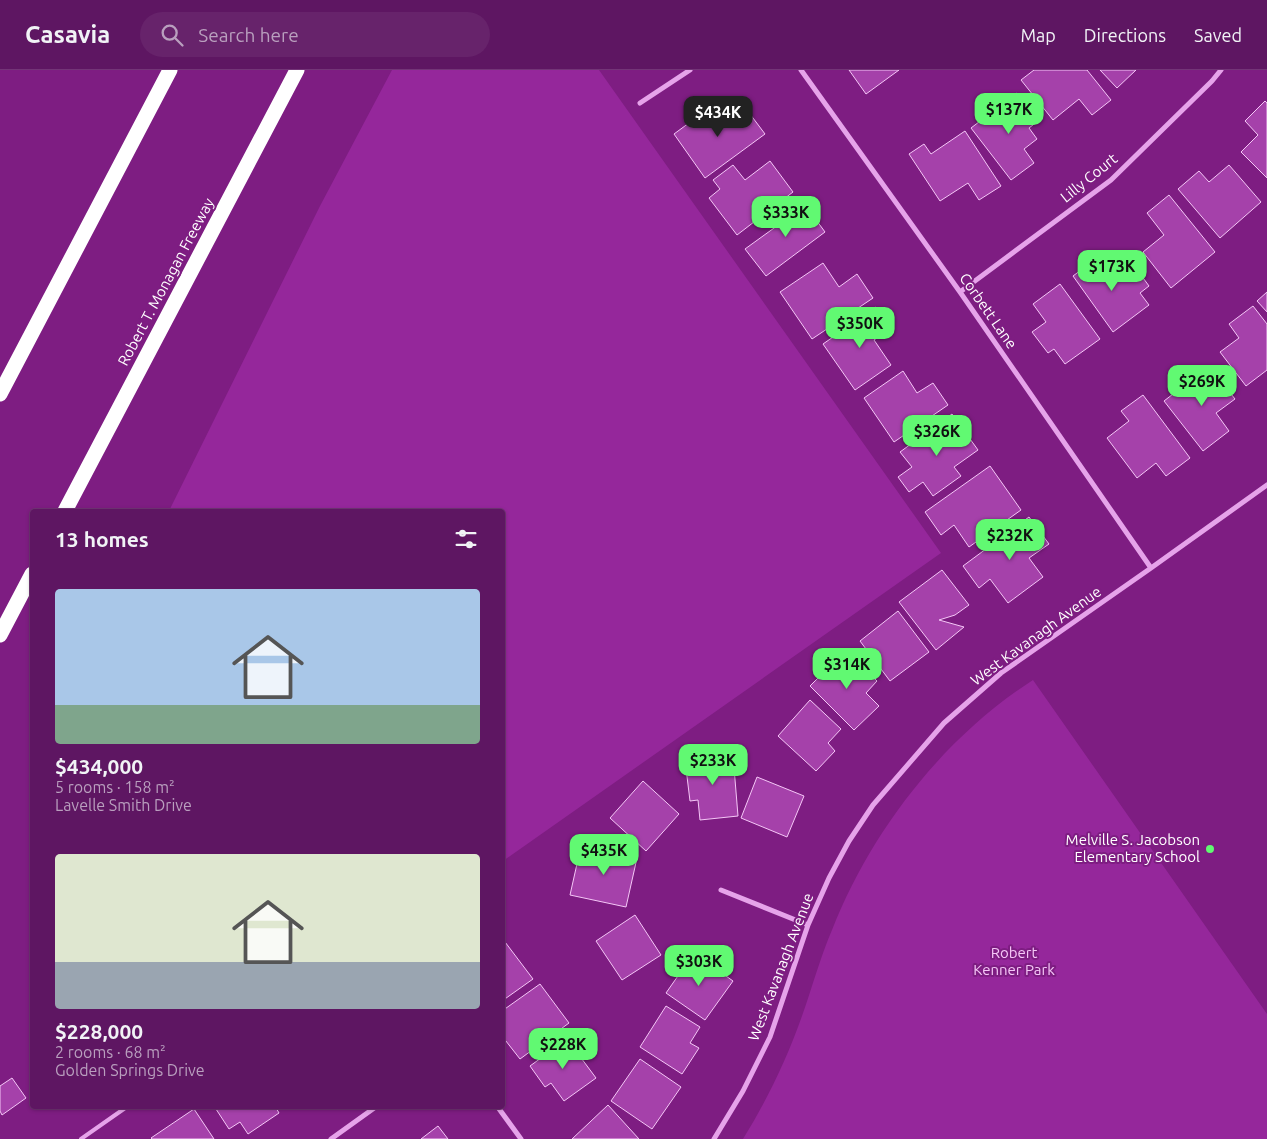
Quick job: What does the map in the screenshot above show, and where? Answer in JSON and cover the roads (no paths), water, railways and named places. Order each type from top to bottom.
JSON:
[{"type":"highway","points":[[0,394],[170,70]]},
{"type":"highway","name":"Robert T. Monagan Freeway","points":[[66,509],[297,70]]},
{"type":"highway","points":[[0,636],[30,578]]},
{"type":"street","points":[[640,103],[690,70]]},
{"type":"street","name":"Corbett Lane","points":[[801,70],[960,292],[1151,568]]},
{"type":"street","name":"Lilly Court","points":[[960,292],[1111,180],[1221,70]]},
{"type":"street","name":"West Kavanagh Avenue","points":[[714,1139],[744,1091],[770,1037],[808,926],[829,878],[845,848],[873,805],[944,723],[1001,673],[1266,486]]},
{"type":"street","points":[[721,890],[808,926]]},
{"type":"street","points":[[331,1139],[373,1109]]},
{"type":"street","points":[[499,1109],[520,1139]]},
{"type":"lane","points":[[81,1139],[124,1109]]},
{"type":"place","name":"Melville S. Jacobson Elementary School","points":[[1210,849]]},
{"type":"park label","name":"Robert Kenner Park","points":[[1014,962]]}]
